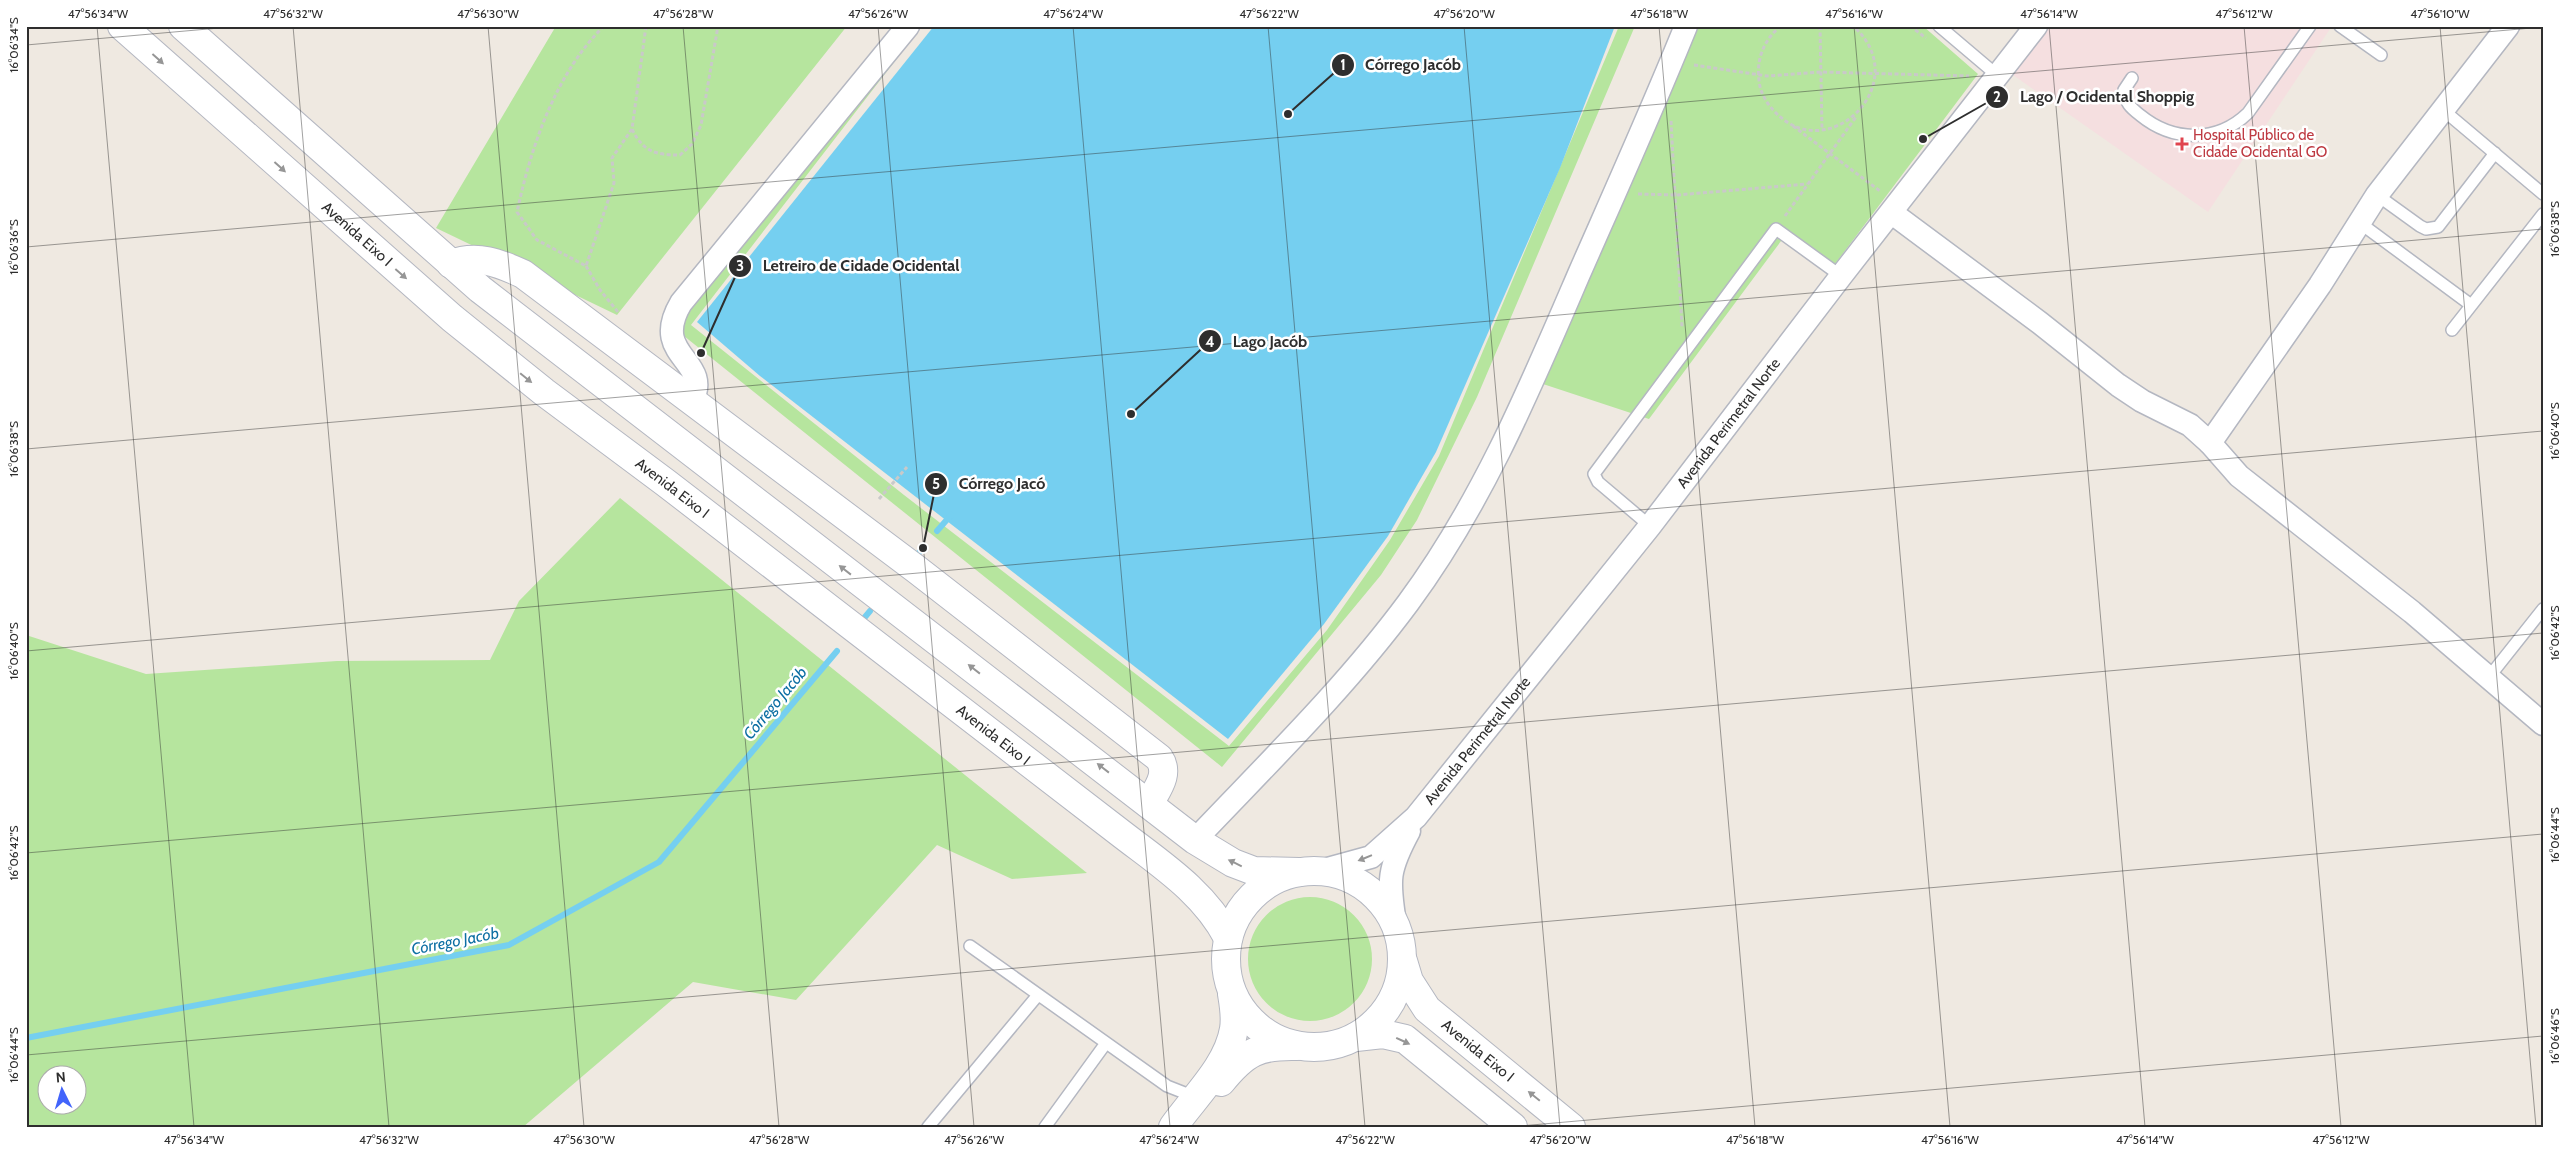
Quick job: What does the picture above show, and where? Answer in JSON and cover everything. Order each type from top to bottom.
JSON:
[{"type":"main road","name":"Avenida Eixo I","points":[[122,26],[452,318],[544,392],[666,483],[1138,846],[1194,892],[1219,921],[1228,938]]},
{"type":"main road","points":[[183,26],[480,289],[1196,840],[1233,863],[1254,871],[1341,873],[1366,885],[1379,895],[1395,923],[1401,941],[1403,960],[1398,987],[1387,1009],[1368,1029],[1356,1037]]},
{"type":"main road","points":[[451,264],[462,260],[488,260],[523,274],[916,569],[1159,758],[1164,769],[1163,779],[1149,804]]},
{"type":"main road","points":[[1182,1127],[1202,1097],[1222,1060],[1230,1044],[1234,1029],[1232,994],[1226,966],[1228,938],[1235,919],[1260,888],[1278,878],[1309,871]]},
{"type":"main road","name":"Avenida Eixo I","points":[[1403,960],[1409,981],[1427,1009],[1571,1127]]},
{"type":"main road","points":[[1232,994],[1248,1018],[1258,1028],[1270,1036],[1297,1046]]},
{"type":"main road","points":[[1172,1127],[1243,1058],[1267,1047],[1327,1046],[1356,1037],[1384,1034],[1405,1039],[1513,1127]]},
{"type":"street","points":[[692,401],[698,382],[693,369],[680,356],[672,342],[674,315],[681,303],[908,26]]},
{"type":"street","points":[[1196,840],[1366,658],[1409,601],[1449,541],[1494,462],[1524,401],[1686,26]]},
{"type":"street","name":"Avenida Perimetral Norte","points":[[1309,871],[1371,857],[1416,817],[1650,526],[1841,276],[2036,26]]},
{"type":"street","points":[[2210,443],[2360,224],[2377,195],[2508,26]]},
{"type":"street","points":[[1895,209],[2118,385],[2142,401],[2190,425],[2210,443],[2239,476],[2412,612],[2543,724]]},
{"type":"street","name":"Avenida Perimetral Norte","points":[[1395,923],[1390,875],[1394,859],[1416,817]]},
{"type":"lane","points":[[2132,78],[2124,90],[2126,102],[2149,123],[2171,133],[2185,136],[2215,133],[2234,125],[2248,113],[2310,26]]},
{"type":"lane","points":[[2340,26],[2381,55]]},
{"type":"lane","points":[[1943,30],[1998,76]]},
{"type":"lane","points":[[2442,109],[2543,194]]},
{"type":"lane","points":[[2377,195],[2420,226],[2426,229],[2438,227],[2495,153]]},
{"type":"lane","points":[[2452,330],[2543,214]]},
{"type":"lane","points":[[2360,224],[2471,305]]},
{"type":"lane","points":[[1650,526],[1598,482],[1594,474],[1776,229],[1841,276]]},
{"type":"lane","points":[[2490,677],[2543,609]]},
{"type":"lane","points":[[970,946],[1167,1086],[1202,1097]]},
{"type":"lane","points":[[928,1127],[1038,995]]},
{"type":"lane","points":[[1045,1127],[1106,1043]]},
{"type":"path","points":[[604,26],[589,41],[549,106],[526,169],[517,212],[537,240],[586,266],[600,290],[623,316]]},
{"type":"path","points":[[586,266],[614,182],[612,158],[632,129],[646,26]]},
{"type":"path","points":[[632,129],[638,141],[658,155],[680,155],[692,144],[701,125],[718,26]]},
{"type":"path","points":[[1780,26],[1766,43],[1760,58],[1758,73],[1759,85],[1770,108],[1895,209]]},
{"type":"path","points":[[1820,26],[1822,130]]},
{"type":"path","points":[[1776,229],[1865,105],[1872,91],[1875,75],[1870,46],[1853,26]]},
{"type":"path","points":[[1671,62],[1758,73],[1767,76],[1820,72],[1875,75],[1969,76]]},
{"type":"path","points":[[1790,124],[1805,129],[1822,130],[1839,126],[1854,117],[1865,105]]},
{"type":"path","points":[[1671,118],[1683,352]]},
{"type":"path","points":[[1614,193],[1676,195],[1807,184]]},
{"type":"path","points":[[879,499],[907,467]]},
{"type":"shaded area","name":"Hospital Público de Cidade Ocidental GO","points":[[2050,26],[2332,26],[2208,212],[2013,75]]},
{"type":"green space","points":[[556,26],[847,26],[617,315],[436,228]]},
{"type":"green space","points":[[918,26],[922,26],[691,325],[904,495],[1229,746],[1327,630],[1390,540],[1439,456],[1619,26],[1635,26],[1477,397],[1417,520],[1381,575],[1222,767],[684,336],[680,320]]},
{"type":"green space","points":[[1689,26],[1923,26],[1978,74],[1835,264],[1784,237],[1649,419],[1543,384]]},
{"type":"green space","points":[[620,498],[1087,873],[1012,879],[937,845],[796,1000],[693,982],[523,1127],[26,1127],[26,635],[146,674],[337,661],[490,660],[519,601]]},
{"type":"green space","points":[[1310,897],[1334,902],[1354,915],[1367,935],[1372,959],[1367,983],[1354,1003],[1334,1016],[1310,1021],[1286,1016],[1266,1003],[1253,983],[1248,959],[1253,935],[1266,915],[1286,902]]},
{"type":"water","points":[[934,26],[1615,26],[1560,168],[1436,452],[1388,536],[1324,624],[1228,739],[760,376],[697,322]]},
{"type":"waterway","name":"Córrego Jacób","points":[[937,531],[951,515]]},
{"type":"waterway","points":[[916,556],[923,548]]},
{"type":"waterway","points":[[865,617],[870,611]]},
{"type":"waterway","name":"Córrego Jacób","points":[[26,1038],[509,945],[659,862],[837,651]]},
{"type":"place","name":"Córrego Jacób","points":[[1288,114]]},
{"type":"place","name":"Lago / Ocidental Shoppig","points":[[1923,139]]},
{"type":"place","name":"Hospital Público de Cidade Ocidental GO","points":[[2182,144]]},
{"type":"place","name":"Letreiro de Cidade Ocidental","points":[[701,353]]},
{"type":"place","name":"Lago Jacób","points":[[1131,414]]},
{"type":"place","name":"Córrego Jacó","points":[[923,548]]}]
